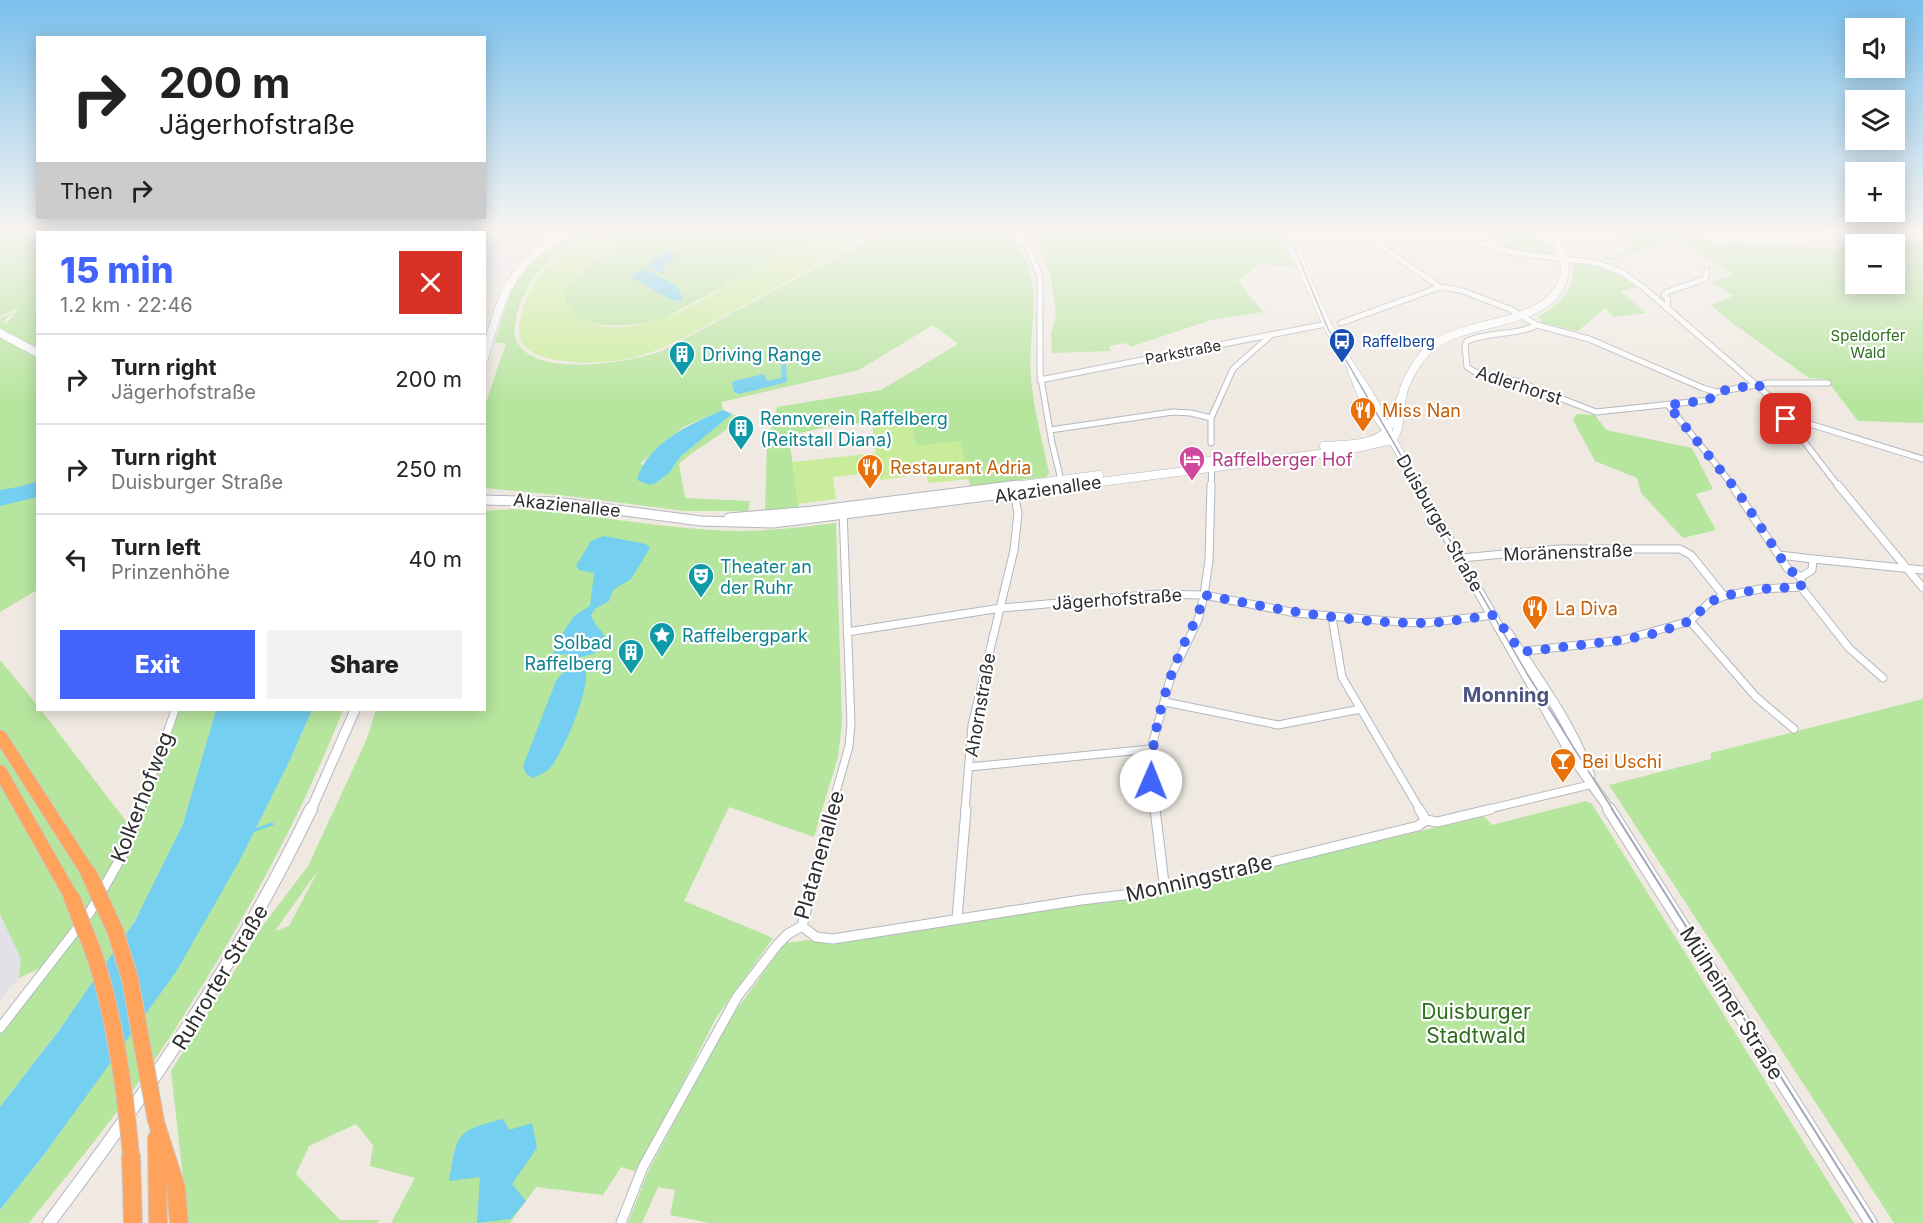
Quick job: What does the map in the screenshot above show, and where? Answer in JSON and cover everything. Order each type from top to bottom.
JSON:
[{"type":"highway","points":[[0,736],[89,874],[115,930],[130,979],[156,1121],[176,1186],[179,1223]]},
{"type":"highway","points":[[0,771],[72,898],[96,961],[110,1014],[126,1101],[131,1155],[133,1223]]},
{"type":"highway","points":[[156,1121],[158,1223]]},
{"type":"main road","points":[[486,351],[505,289]]},
{"type":"main road","name":"Duisburger Straße","points":[[1312,289],[1326,324],[1352,370],[1366,386],[1377,404],[1392,440],[1494,615],[1585,762],[1593,784]]},
{"type":"main road","points":[[1387,431],[1399,400],[1428,350],[1438,342],[1471,327],[1522,316],[1542,306],[1559,289]]},
{"type":"main road","points":[[0,333],[36,351]]},
{"type":"main road","name":"Duisburger Straße","points":[[1352,370],[1353,379],[1370,411],[1387,431]]},
{"type":"main road","points":[[1377,404],[1399,400]]},
{"type":"main road","points":[[1392,440],[1399,429],[1399,400]]},
{"type":"main road","name":"Akazienallee","points":[[1212,464],[1363,441],[1379,437],[1387,431]]},
{"type":"main road","name":"Akazienallee","points":[[486,498],[562,503],[702,520],[757,524],[1212,464],[1377,445],[1392,440]]},
{"type":"main road","name":"Akazienallee","points":[[843,512],[1014,494],[1062,484]]},
{"type":"main road","points":[[486,504],[503,499]]},
{"type":"main road","name":"Ruhrorter Straße","points":[[50,1223],[131,1115],[223,976],[280,875],[322,789],[355,711]]},
{"type":"main road","name":"Mülheimer Straße","points":[[1593,784],[1871,1223]]},
{"type":"street","points":[[1040,289],[1040,380],[1062,484]]},
{"type":"street","points":[[1341,324],[1432,289]]},
{"type":"street","points":[[1455,289],[1522,316],[1537,325],[1589,339],[1716,392]]},
{"type":"street","points":[[1644,289],[1758,384],[1923,588]]},
{"type":"street","points":[[1667,307],[1668,299],[1664,295],[1676,289]]},
{"type":"street","name":"Parkstraße","points":[[1040,380],[1326,324]]},
{"type":"street","name":"Adlerhorst","points":[[1537,325],[1529,329],[1487,334],[1467,341],[1465,345],[1467,367],[1475,372],[1540,389],[1596,412],[1709,400],[1716,392],[1758,384],[1828,382]]},
{"type":"street","points":[[1211,443],[1211,418],[1236,365],[1272,334]]},
{"type":"street","points":[[1668,405],[1738,492],[1788,569],[1801,578]]},
{"type":"street","points":[[1050,430],[1173,412],[1191,412],[1211,418]]},
{"type":"street","points":[[1786,419],[1923,459]]},
{"type":"street","points":[[1164,883],[1151,781],[1151,749],[1171,676],[1198,620],[1204,595],[1209,560],[1212,464]]},
{"type":"street","name":"Ahornstraße","points":[[957,919],[972,725],[1015,540],[1018,513],[1014,494]]},
{"type":"street","name":"Platanenallee","points":[[621,1223],[643,1167],[737,997],[788,933],[802,926],[812,879],[849,746],[851,724],[843,512]]},
{"type":"street","name":"Moränenstraße","points":[[1461,558],[1560,549],[1675,549],[1685,551],[1690,555],[1724,596]]},
{"type":"street","points":[[1779,555],[1923,570]]},
{"type":"street","points":[[1801,578],[1812,570],[1813,560]]},
{"type":"street","points":[[1801,578],[1801,587],[1841,637],[1870,669],[1883,678]]},
{"type":"street","points":[[1517,652],[1623,640],[1690,621],[1710,602],[1724,596],[1760,589],[1801,587]]},
{"type":"street","name":"Jägerhofstraße","points":[[847,632],[1001,608],[1158,594],[1204,595],[1296,614],[1401,622],[1457,620],[1494,615]]},
{"type":"street","points":[[1332,617],[1340,672],[1426,820]]},
{"type":"street","points":[[1690,621],[1756,697],[1794,729]]},
{"type":"street","points":[[1165,702],[1278,725],[1361,709]]},
{"type":"street","name":"Kolkerhofweg","points":[[0,1028],[90,912],[127,847],[175,711]]},
{"type":"street","points":[[969,767],[1151,749]]},
{"type":"street","name":"Monningstraße","points":[[802,926],[811,936],[823,939],[1158,891],[1164,883],[1182,884],[1418,826],[1426,820],[1437,822],[1593,784]]},
{"type":"shaded area","points":[[0,914],[21,959],[19,978],[0,1001]]},
{"type":"green space","points":[[0,289],[36,289],[36,591],[0,612],[0,318],[13,312],[3,322],[6,324],[17,311],[15,309],[0,316]]},
{"type":"green space","points":[[527,289],[519,307],[514,330],[523,350],[539,359],[582,364],[628,360],[662,351],[777,289],[1032,289],[1032,389],[1049,473],[1046,477],[970,486],[960,442],[916,447],[910,419],[837,425],[800,433],[790,446],[799,507],[765,511],[767,442],[777,407],[881,390],[958,344],[933,325],[859,370],[721,402],[723,410],[683,427],[641,463],[656,483],[669,473],[680,457],[732,414],[739,417],[725,431],[679,464],[685,498],[750,501],[748,511],[685,511],[486,488],[486,403],[506,343],[495,343],[513,290]]},
{"type":"green space","points":[[531,289],[567,289],[567,305],[586,321],[598,325],[626,327],[640,325],[679,312],[722,289],[773,289],[667,346],[640,356],[602,362],[556,360],[530,351],[519,336],[526,299]]},
{"type":"green space","points":[[567,289],[719,289],[660,320],[634,325],[584,321],[572,314],[566,303]]},
{"type":"green space","points":[[1053,289],[1245,289],[1263,312],[1211,320],[1130,347],[1127,343],[1109,346],[1111,351],[1052,353],[1051,334],[1056,317]]},
{"type":"green space","points":[[1568,289],[1628,289],[1620,291],[1646,313],[1614,317],[1605,308],[1578,331],[1543,323],[1538,317],[1564,296]]},
{"type":"green space","name":"Speldorfer Wald","points":[[1723,289],[1845,289],[1845,294],[1905,294],[1905,289],[1923,289],[1923,423],[1858,421],[1826,379],[1809,378],[1732,323],[1711,305],[1733,296]]},
{"type":"green space","points":[[1577,414],[1595,415],[1606,430],[1692,448],[1713,489],[1696,494],[1716,530],[1683,538],[1641,493],[1637,478],[1595,461],[1573,420]]},
{"type":"green space","points":[[910,419],[916,446],[960,441],[970,479],[929,483],[926,474],[880,480],[878,472],[833,477],[836,499],[797,504],[793,462],[876,453],[872,424]]},
{"type":"green space","points":[[512,509],[537,511],[728,531],[836,523],[842,723],[838,757],[814,837],[729,807],[684,901],[773,938],[716,1018],[638,1172],[621,1167],[603,1195],[536,1187],[510,1223],[391,1223],[415,1178],[370,1166],[373,1145],[356,1124],[309,1146],[296,1174],[340,1220],[379,1220],[378,1223],[188,1223],[171,1071],[264,924],[308,866],[366,741],[376,711],[486,711],[486,511]],"holes":[[[319,869],[289,926],[275,931]]]},
{"type":"green space","points":[[0,660],[36,704],[36,711],[42,711],[129,825],[171,711],[216,711],[183,824],[148,898],[102,971],[0,1107],[0,1020],[40,968],[19,978],[21,959],[0,914]]},
{"type":"green space","points":[[1923,699],[1923,1223],[1894,1223],[1609,785],[1711,759],[1711,753]]},
{"type":"green space","points":[[312,711],[343,711],[287,835],[243,916],[172,1034],[103,1130],[29,1223],[0,1223],[0,1210],[43,1156],[240,860]]},
{"type":"green space","name":"Duisburger Stadtwald","points":[[1586,801],[1592,804],[1854,1223],[709,1223],[670,1215],[675,1190],[658,1187],[642,1223],[628,1223],[648,1172],[724,1027],[785,943],[809,940],[823,943],[1168,891],[1484,816],[1492,825]]},
{"type":"water","points":[[652,289],[678,289],[683,299],[676,301]]},
{"type":"water","points":[[786,361],[787,382],[739,394],[734,392],[732,383],[734,381],[764,374],[767,381],[781,378],[782,362]]},
{"type":"water","points":[[723,410],[732,414],[680,457],[669,473],[650,485],[637,480],[650,455],[671,436]]},
{"type":"water","points":[[36,481],[36,497],[0,506],[0,490]]},
{"type":"water","points":[[604,536],[646,544],[650,548],[631,579],[613,590],[609,601],[595,609],[591,615],[607,642],[596,653],[581,657],[579,662],[585,669],[586,678],[580,705],[568,736],[555,762],[533,778],[526,774],[523,766],[556,681],[572,665],[573,658],[567,654],[554,653],[553,648],[574,616],[590,606],[594,573],[579,570],[576,566],[591,541]]},
{"type":"water","points":[[216,711],[312,711],[240,860],[176,972],[43,1156],[0,1210],[0,1107],[60,1029],[135,921],[183,824]]},
{"type":"water","points":[[503,1119],[509,1130],[532,1123],[537,1148],[512,1184],[526,1201],[511,1219],[477,1223],[480,1177],[449,1181],[454,1153],[461,1137],[467,1131]]},
{"type":"waterway","points":[[252,831],[272,824]]},
{"type":"tram line","points":[[1312,289],[1328,329],[1526,672],[1613,810]]},
{"type":"tram line","points":[[1612,809],[1873,1223]]},
{"type":"place","name":"Raffelberg","points":[[1342,364]]},
{"type":"place","name":"Driving Range","points":[[682,377]]},
{"type":"place","name":"Miss Nan","points":[[1363,433]]},
{"type":"place","name":"Rennverein Raffelberg (Reitstall Diana)","points":[[741,451]]},
{"type":"place","name":"Raffelberger Hof","points":[[1192,482]]},
{"type":"place","name":"Restaurant Adria","points":[[870,490]]},
{"type":"place","name":"Theater an der Ruhr","points":[[701,599]]},
{"type":"place","name":"La Diva","points":[[1535,631]]},
{"type":"place","name":"Raffelbergpark","points":[[662,658]]},
{"type":"place","name":"Solbad Raffelberg","points":[[631,675]]},
{"type":"place","name":"Bei Uschi","points":[[1563,784]]},
{"type":"district","name":"Monning","points":[[1506,695]]},
{"type":"route","points":[[1151,781],[1151,749],[1171,676],[1181,651],[1198,620],[1204,595],[1296,614],[1401,622],[1424,623],[1494,615],[1521,652],[1623,640],[1657,633],[1690,621],[1710,602],[1724,596],[1760,589],[1801,587],[1801,578],[1788,569],[1738,492],[1668,405],[1709,400],[1716,392],[1758,384],[1786,419]]}]
